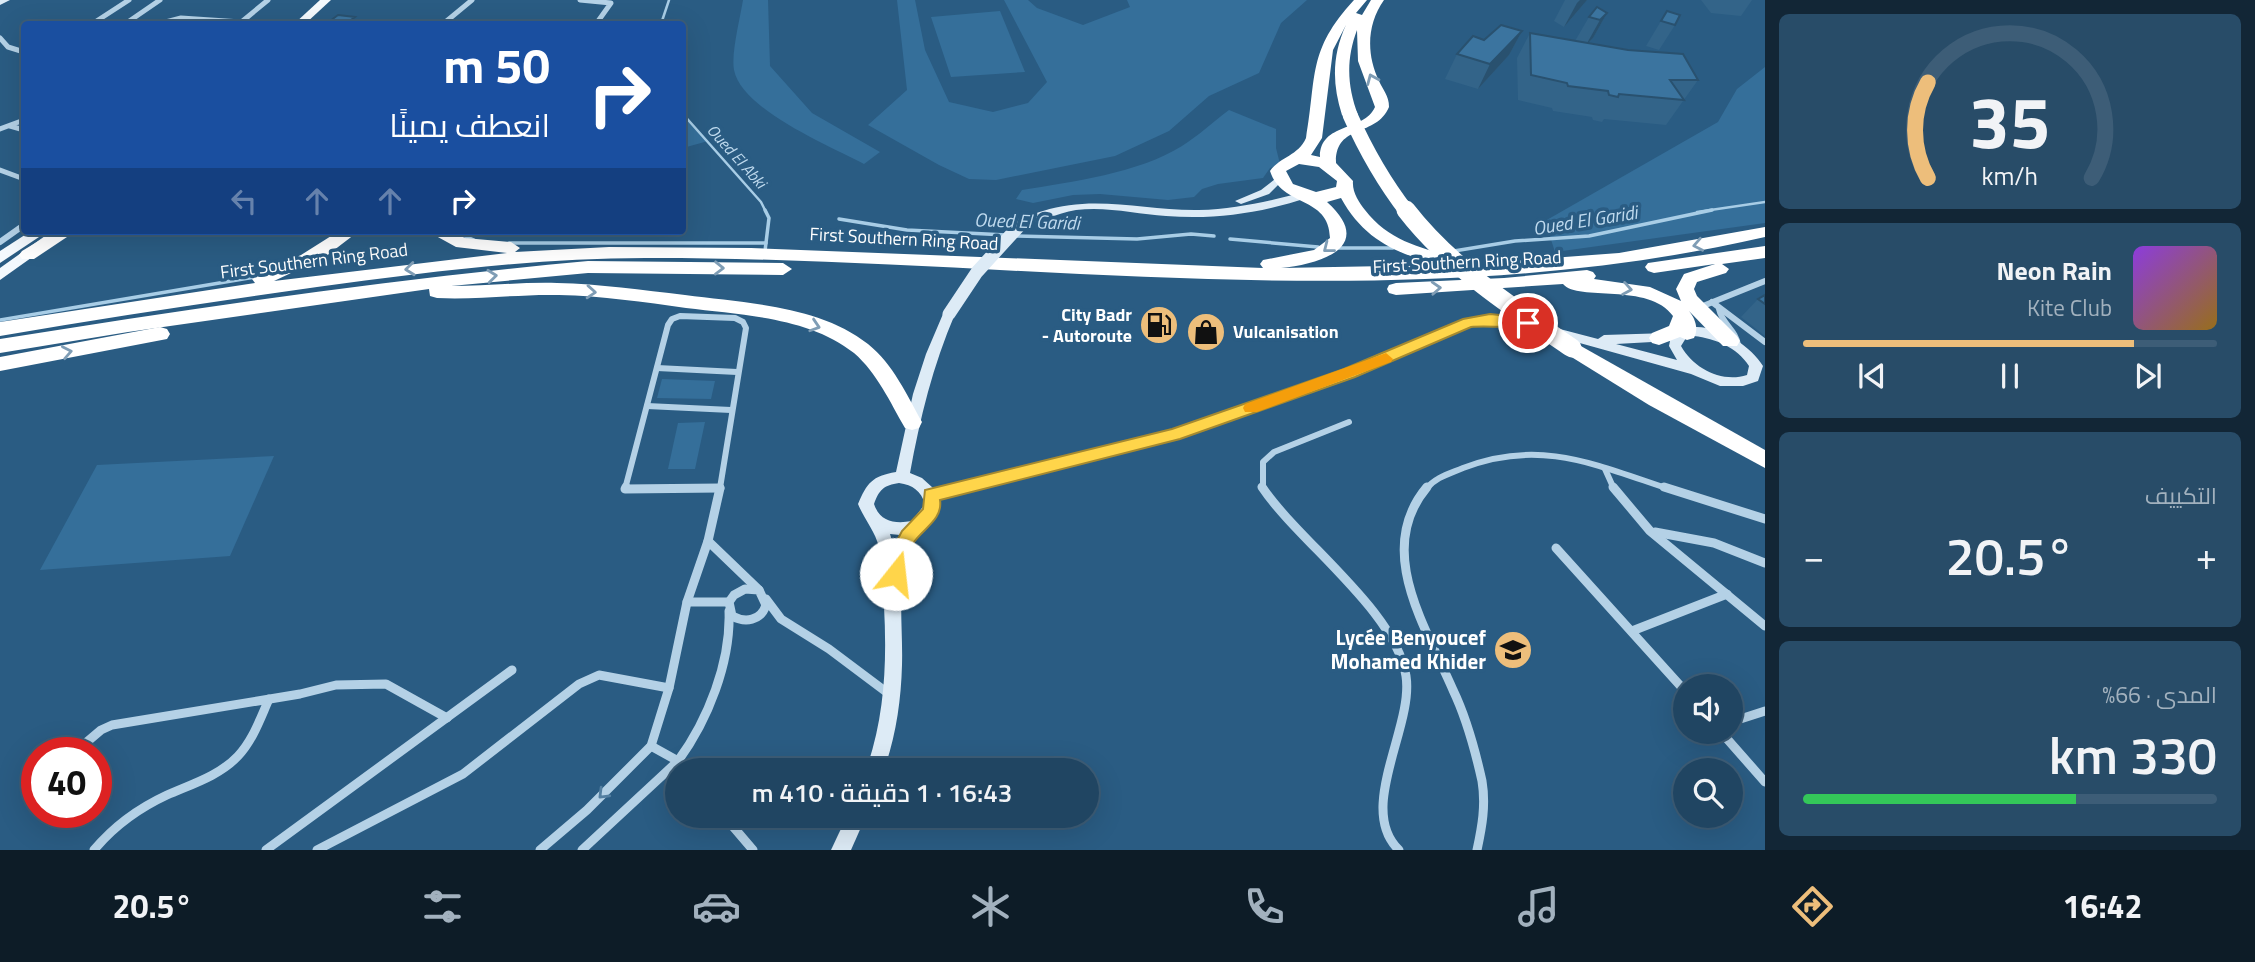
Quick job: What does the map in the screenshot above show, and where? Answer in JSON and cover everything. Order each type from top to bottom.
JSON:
[{"type":"highway","points":[[1366,5],[1346,39],[1340,69],[1342,91],[1372,165],[1414,221],[1480,283],[1656,400],[1765,460]]},
{"type":"highway","points":[[1067,267],[1118,262],[1265,264],[1318,255],[1331,248],[1340,232],[1332,214],[1308,196],[1286,186],[1279,178],[1280,167],[1298,159],[1309,149],[1315,133],[1321,60],[1332,34],[1366,5]]},
{"type":"highway","points":[[1328,164],[1327,154],[1334,140],[1343,132],[1374,118],[1382,109],[1363,46],[1366,5]]},
{"type":"highway","points":[[1298,159],[1328,164],[1344,177],[1344,188],[1360,218],[1389,241],[1408,250],[1480,269]]},
{"type":"highway","points":[[1308,196],[1332,196],[1344,188]]},
{"type":"highway","name":"First Southern Ring Road","points":[[0,328],[242,290],[548,255],[645,252],[820,256],[1323,276],[1415,274],[1596,262],[1655,254],[1765,232]]},
{"type":"highway","points":[[28,255],[61,235]]},
{"type":"highway","points":[[0,328],[252,282],[287,271],[318,255],[346,235]]},
{"type":"highway","points":[[445,235],[462,243],[485,247],[699,247],[772,250],[820,256]]},
{"type":"highway","name":"First Southern Ring Road","points":[[0,345],[468,278],[588,267],[837,270],[1270,289],[1423,288],[1535,282],[1765,252]]},
{"type":"highway","points":[[1692,319],[1686,294],[1687,281],[1729,266],[1734,257]]},
{"type":"highway","points":[[1535,282],[1615,287],[1649,293],[1670,303],[1737,346]]},
{"type":"highway","points":[[0,364],[400,289],[466,294],[539,289],[580,291],[652,297],[793,319],[843,336],[878,366],[912,422]]},
{"type":"highway","points":[[1659,338],[1692,319]]},
{"type":"main road","points":[[302,21],[326,0]]},
{"type":"main road","points":[[314,21],[336,0]]},
{"type":"main road","points":[[0,258],[35,235]]},
{"type":"main road","points":[[0,275],[56,235]]},
{"type":"street","points":[[0,2],[5,0]]},
{"type":"street","points":[[97,21],[129,0]]},
{"type":"street","points":[[129,21],[160,0]]},
{"type":"street","points":[[242,21],[268,0]]},
{"type":"street","points":[[447,21],[472,0]]},
{"type":"street","points":[[580,0],[611,3],[598,21]]},
{"type":"street","points":[[166,21],[174,18],[213,21]]},
{"type":"street","points":[[0,38],[8,47],[21,51]]},
{"type":"street","points":[[0,129],[21,121]]},
{"type":"street","points":[[10,125],[21,129]]},
{"type":"street","points":[[0,170],[21,178]]},
{"type":"street","points":[[902,477],[912,422],[930,354],[949,314],[977,272],[1025,216],[1035,209],[1070,197],[1102,196],[1183,206],[1223,205],[1257,197],[1279,178]]},
{"type":"street","points":[[1020,225],[1052,210],[1074,205],[1107,205],[1198,214],[1308,196]]},
{"type":"street","points":[[0,242],[21,227]]},
{"type":"street","points":[[1695,370],[1678,354],[1675,346],[1692,319],[1761,281],[1765,287]]},
{"type":"street","points":[[1692,319],[1719,309]]},
{"type":"street","points":[[1719,309],[1765,342]]},
{"type":"street","points":[[1719,309],[1720,318],[1737,335],[1737,346],[1756,366],[1753,377],[1746,381]]},
{"type":"street","points":[[540,850],[587,810],[651,746],[668,688],[687,601],[708,541],[720,488],[745,324],[739,319],[684,316],[672,319],[625,489],[720,488]]},
{"type":"street","points":[[931,495],[1174,435],[1345,375],[1468,323],[1490,319],[1515,321],[1571,342],[1695,370],[1722,381],[1765,383]]},
{"type":"street","points":[[1571,342],[1659,338]]},
{"type":"street","points":[[1737,346],[1765,360]]},
{"type":"street","points":[[657,368],[737,372]]},
{"type":"street","points":[[647,406],[731,410]]},
{"type":"street","points":[[1349,422],[1274,452],[1263,462],[1261,486],[1378,619],[1398,652],[1406,675],[1406,701],[1384,802],[1388,838],[1399,850]]},
{"type":"street","points":[[1477,850],[1484,815],[1482,782],[1455,693],[1412,599],[1403,553],[1406,525],[1416,500],[1433,480],[1486,458],[1517,453],[1555,455],[1605,468],[1765,519]]},
{"type":"street","points":[[1605,468],[1612,478],[1615,490],[1650,531],[1765,626]]},
{"type":"street","points":[[880,758],[885,745],[892,696],[892,597],[889,550],[885,536],[869,513],[867,495],[881,481],[902,477],[919,482],[931,495],[933,504],[931,512],[917,526],[900,552],[892,597]]},
{"type":"street","points":[[875,521],[892,529],[917,526]]},
{"type":"street","points":[[1650,531],[1714,543],[1765,563]]},
{"type":"street","points":[[708,541],[759,590],[782,619],[829,649],[892,696]]},
{"type":"street","points":[[1556,548],[1673,677]]},
{"type":"street","points":[[680,758],[698,730],[730,638],[729,607],[741,589],[759,590]]},
{"type":"street","points":[[1632,631],[1727,594]]},
{"type":"street","points":[[730,638],[764,611],[766,599]]},
{"type":"street","points":[[687,601],[729,607],[737,619],[782,619]]},
{"type":"street","points":[[266,850],[512,670]]},
{"type":"street","points":[[317,850],[463,774],[579,684],[598,675],[668,688]]},
{"type":"street","points":[[93,737],[112,725],[336,685],[386,684],[447,718]]},
{"type":"street","points":[[94,850],[117,827],[139,811],[163,796],[214,776],[237,758],[256,729],[269,699]]},
{"type":"street","points":[[1743,718],[1765,711]]},
{"type":"street","points":[[1732,744],[1765,782]]},
{"type":"street","points":[[651,746],[673,758]]},
{"type":"street","points":[[582,850],[665,773]]},
{"type":"street","points":[[734,828],[753,850]]},
{"type":"street","points":[[841,850],[851,828]]},
{"type":"shaded area","points":[[743,0],[768,0],[770,66],[812,113],[880,152],[864,164],[770,113],[740,85],[733,63]]},
{"type":"shaded area","points":[[897,0],[915,0],[925,50],[949,102],[993,112],[1028,103],[1047,82],[1004,0],[1028,0],[1037,8],[1083,25],[1130,7],[1127,0],[1307,0],[1281,23],[1259,73],[1209,96],[1169,131],[1115,156],[996,180],[969,179],[868,125],[907,90]]},
{"type":"shaded area","points":[[1000,11],[1025,72],[951,77],[931,17]]},
{"type":"shaded area","points":[[1765,67],[1765,223],[1555,252],[1545,221],[1718,122],[1737,89]]},
{"type":"shaded area","points":[[1229,110],[1276,129],[1276,148],[1280,164],[1270,168],[1263,178],[1218,184],[1202,189],[1194,197],[1168,200],[1100,194],[1073,195],[1033,203],[1016,199],[1022,190],[1104,175],[1146,163],[1188,142]]},
{"type":"shaded area","points":[[686,116],[708,141],[686,147]]},
{"type":"shaded area","points":[[662,379],[715,381],[711,399],[657,398]]},
{"type":"shaded area","points":[[705,422],[695,469],[668,469],[678,423]]},
{"type":"shaded area","points":[[274,456],[230,556],[40,570],[97,465]]},
{"type":"building","points":[[1597,7],[1607,13],[1600,20],[1589,17]]},
{"type":"building","points":[[1667,11],[1680,15],[1675,25],[1661,21]]},
{"type":"building","points":[[338,15],[355,17],[351,20],[372,21],[330,21]]},
{"type":"building","points":[[1501,25],[1522,31],[1490,64],[1457,54],[1473,36],[1484,40]]},
{"type":"building","points":[[1530,33],[1628,50],[1683,54],[1698,80],[1670,80],[1684,100],[1619,94],[1618,97],[1609,95],[1608,91],[1568,86],[1567,83],[1531,75]]},
{"type":"building","points":[[1765,295],[1765,304],[1758,299]]},
{"type":"waterway","name":"Oued El Abki","points":[[662,21],[669,0]]},
{"type":"waterway","name":"Oued El Abki","points":[[686,118],[761,202],[769,218],[766,243]]},
{"type":"waterway","name":"Oued El Garidi","points":[[1697,212],[1765,202]]},
{"type":"waterway","name":"Oued El Garidi","points":[[1454,251],[1515,241],[1589,236],[1712,210]]},
{"type":"waterway","name":"Oued El Garidi","points":[[839,219],[907,230],[1006,235]]},
{"type":"waterway","name":"Oued El Garidi","points":[[1017,236],[1137,239],[1191,234],[1214,236]]},
{"type":"waterway","points":[[462,235],[474,240]]},
{"type":"waterway","name":"Oued El Garidi","points":[[1230,239],[1318,247]]},
{"type":"waterway","points":[[509,243],[766,243]]},
{"type":"waterway","name":"Oued El Abki","points":[[765,251],[766,243]]},
{"type":"waterway","name":"Oued El Garidi","points":[[1339,248],[1393,248]]},
{"type":"waterway","points":[[0,320],[255,277]]},
{"type":"slow traffic","points":[[1251,408],[1386,359]]},
{"type":"place","name":"City Badr - Autoroute","points":[[1159,325]]},
{"type":"place","name":"Vulcanisation","points":[[1206,332]]},
{"type":"place","name":"Lycée Benyoucef Mohamed Khider","points":[[1513,650]]},
{"type":"route","points":[[896,574],[900,552],[908,536],[931,512],[931,495],[1174,435],[1349,373],[1447,330],[1478,320],[1502,319],[1528,323]]}]
